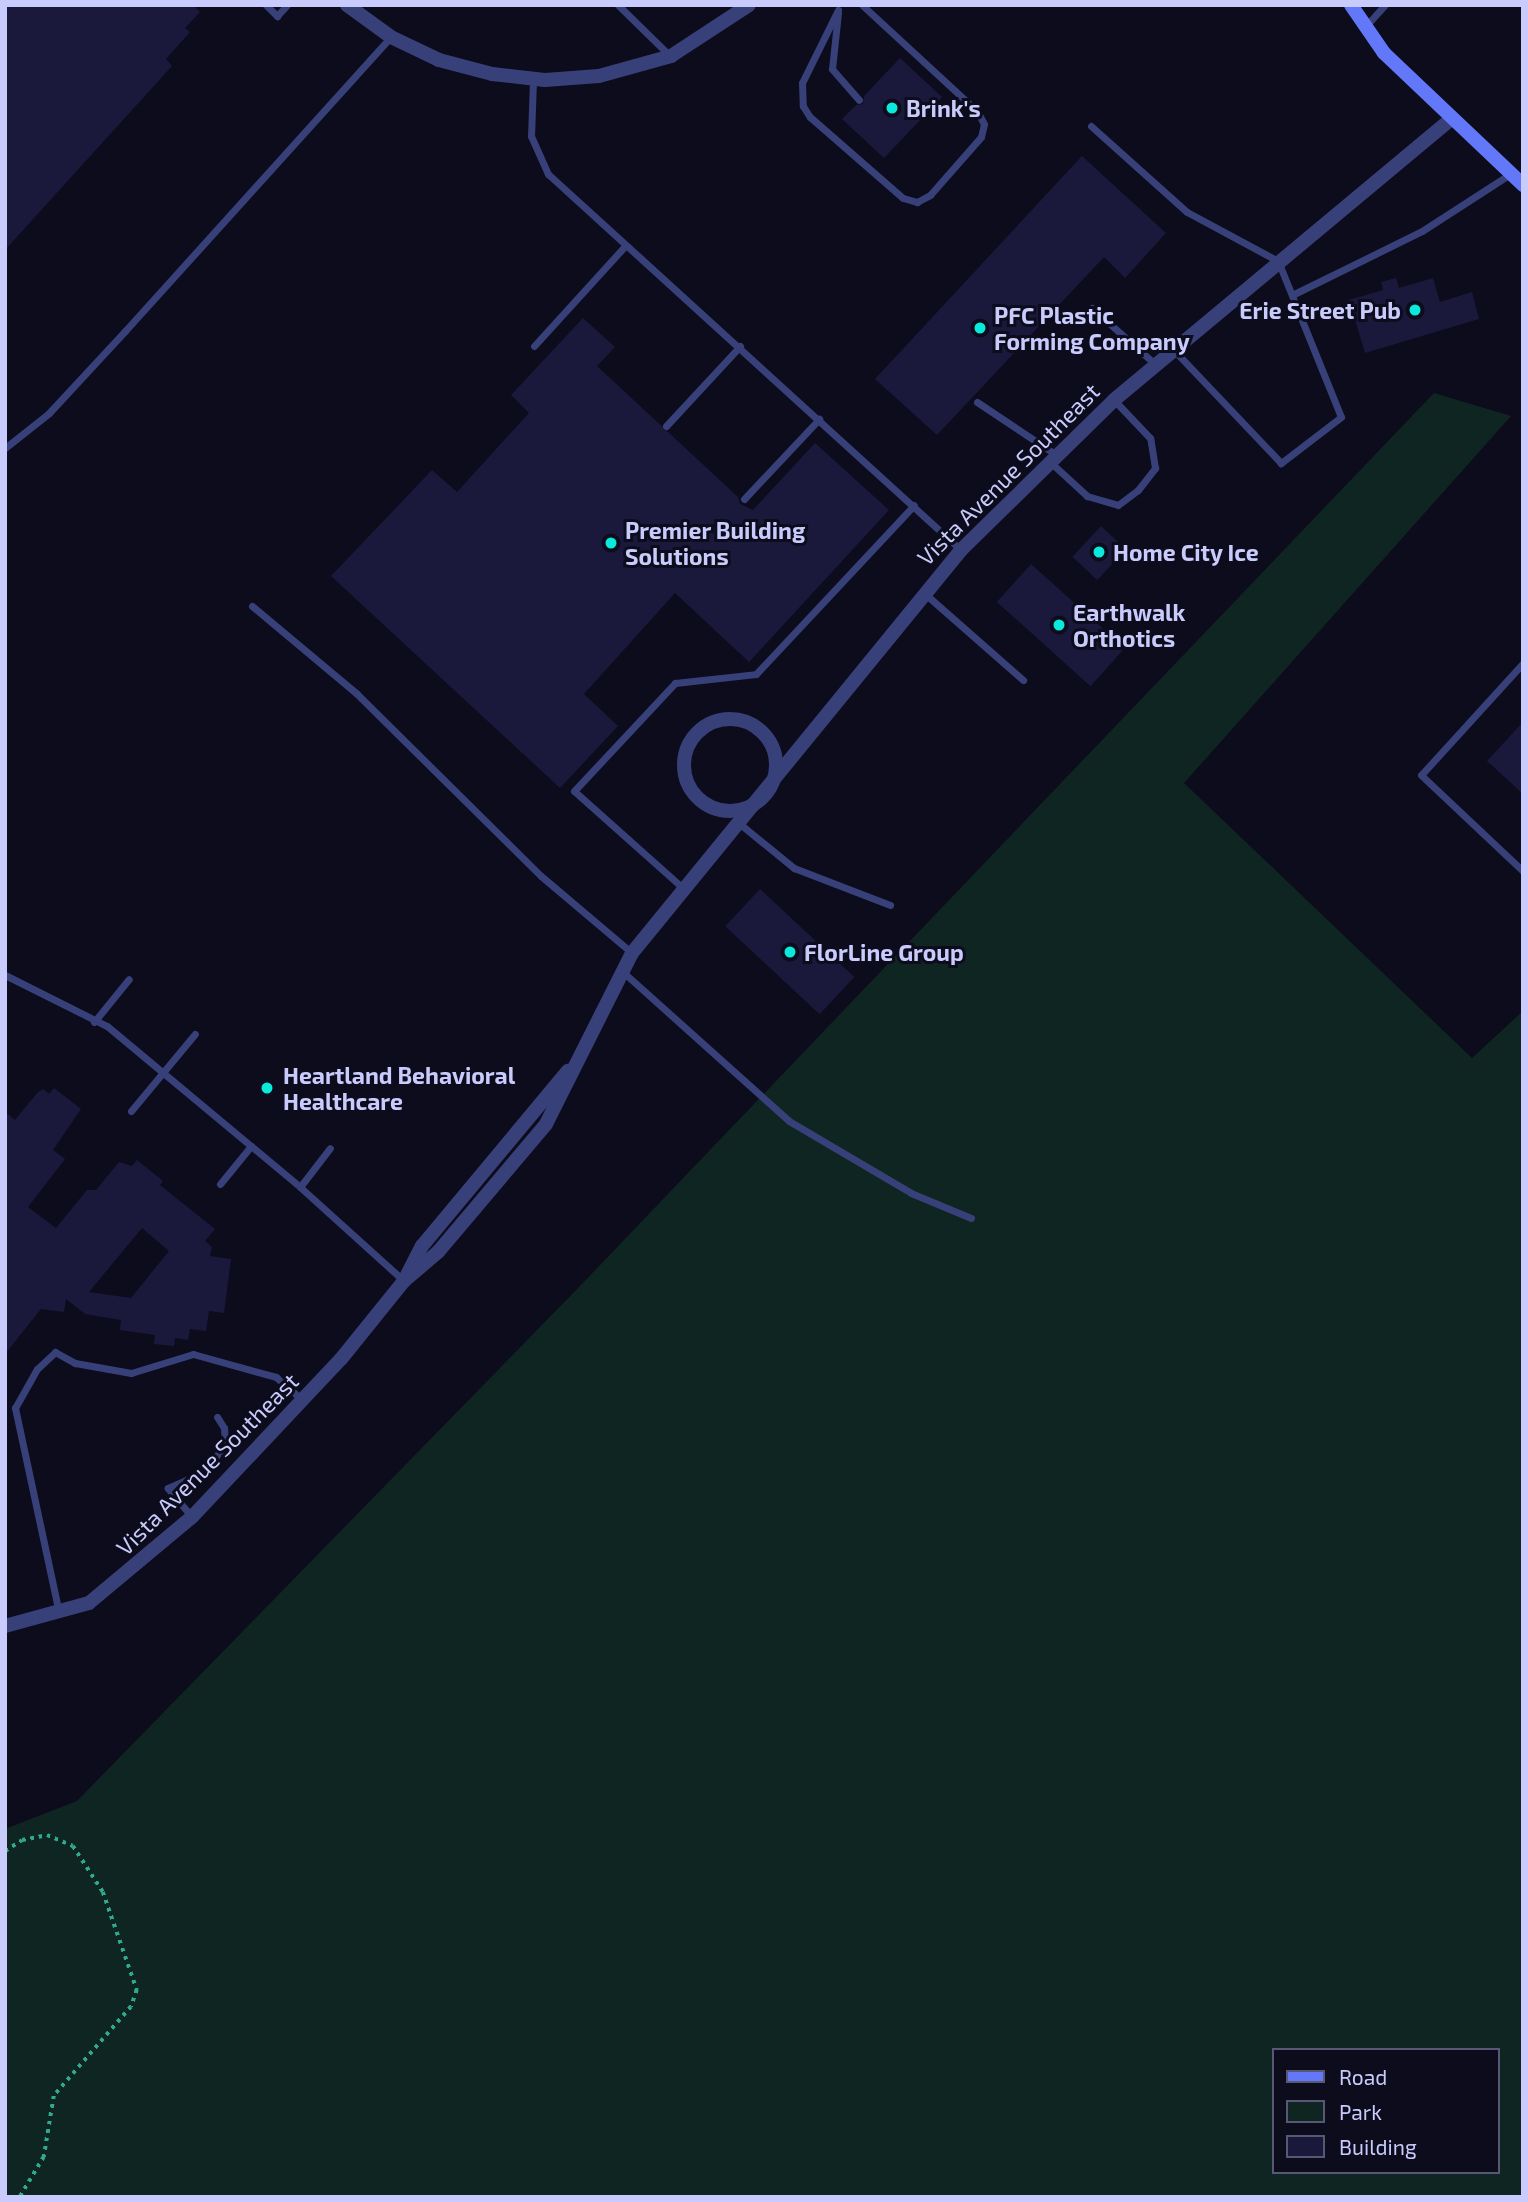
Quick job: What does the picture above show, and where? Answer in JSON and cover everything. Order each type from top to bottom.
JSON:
[{"type":"main road","points":[[1351,5],[1364,28],[1451,119],[1523,185]]},
{"type":"street","points":[[347,5],[391,37],[465,68],[533,80],[599,76],[671,57],[749,5]]},
{"type":"street","name":"Vista Avenue Southeast","points":[[5,1626],[60,1614],[108,1591],[192,1517],[305,1402],[404,1281],[422,1246],[578,1060],[632,953],[766,793],[923,592],[1052,457],[1114,400],[1451,119]]},
{"type":"street","name":"Vista Avenue Southeast","points":[[729,719],[756,727],[767,738],[775,758],[773,780],[766,793],[740,810],[709,807],[688,785],[684,762],[691,740],[714,722],[729,719]]},
{"type":"lane","points":[[266,5],[277,16],[287,5]]},
{"type":"lane","points":[[618,5],[671,57]]},
{"type":"lane","points":[[838,8],[802,83],[803,106],[810,117],[903,198],[917,202],[930,195],[981,137],[984,124],[977,111],[862,5]]},
{"type":"lane","points":[[1364,28],[1384,5]]},
{"type":"lane","points":[[838,8],[832,69],[859,100]]},
{"type":"lane","points":[[5,448],[48,413],[391,37]]},
{"type":"lane","points":[[533,80],[530,125],[542,166],[625,246],[740,346],[961,550]]},
{"type":"lane","points":[[1091,126],[1187,212],[1278,261],[1341,417],[1281,463],[1172,349]]},
{"type":"lane","points":[[1292,295],[1422,231],[1510,174]]},
{"type":"lane","points":[[534,346],[625,246]]},
{"type":"lane","points":[[1092,308],[1155,364]]},
{"type":"lane","points":[[666,426],[740,346]]},
{"type":"lane","points":[[977,402],[1052,457],[1087,496],[1118,505],[1138,490],[1155,468],[1150,438],[1114,400]]},
{"type":"lane","points":[[744,499],[819,419]]},
{"type":"lane","points":[[684,889],[574,791],[676,683],[756,674],[914,505]]},
{"type":"lane","points":[[923,592],[1023,680]]},
{"type":"lane","points":[[252,606],[356,693],[541,876],[632,953]]},
{"type":"lane","points":[[1523,663],[1421,775],[1523,871]]},
{"type":"lane","points":[[740,824],[794,868],[890,905]]},
{"type":"lane","points":[[623,971],[789,1121],[911,1193],[971,1218]]},
{"type":"lane","points":[[5,975],[93,1022],[107,1026],[300,1187],[404,1281]]},
{"type":"lane","points":[[93,1022],[129,979]]},
{"type":"lane","points":[[131,1111],[195,1034]]},
{"type":"lane","points":[[220,1184],[251,1146]]},
{"type":"lane","points":[[300,1187],[330,1148]]},
{"type":"lane","points":[[60,1614],[15,1408],[37,1369],[55,1352],[75,1363],[131,1373],[194,1354],[276,1377],[305,1402]]},
{"type":"lane","points":[[192,1517],[168,1488],[202,1473],[225,1446],[224,1428],[217,1417]]},
{"type":"path","points":[[5,1851],[22,1840],[47,1835],[74,1846],[103,1892],[137,1990],[131,2007],[54,2096],[44,2157],[20,2197]]},
{"type":"green space","points":[[1434,393],[1511,416],[1184,783],[1472,1058],[1523,1011],[1523,2197],[5,2197],[5,1829],[77,1801],[580,1286]]},
{"type":"building","points":[[5,5],[193,5],[200,12],[185,28],[190,32],[166,59],[172,66],[5,250]]},
{"type":"building","name":"Brink's","points":[[900,58],[942,97],[884,158],[842,119],[856,105],[863,104],[864,96]]},
{"type":"building","name":"PFC Plastic Forming Company","points":[[1082,156],[1166,233],[1125,278],[1104,257],[937,435],[875,379]]},
{"type":"building","name":"Erie Street Pub","points":[[1396,278],[1399,288],[1433,278],[1440,302],[1472,292],[1479,319],[1365,353],[1349,300],[1383,290],[1381,282]]},
{"type":"building","name":"Premier Building Solutions","points":[[583,318],[615,347],[597,366],[738,497],[740,504],[753,510],[815,443],[889,510],[749,662],[675,593],[584,694],[618,726],[560,788],[331,576],[432,470],[457,492],[529,413],[511,395]]},
{"type":"building","name":"Home City Ice","points":[[1101,526],[1126,549],[1097,580],[1072,557]]},
{"type":"building","name":"Earthwalk Orthotics","points":[[1031,564],[1125,648],[1091,686],[997,602]]},
{"type":"building","points":[[1523,722],[1523,794],[1487,761]]},
{"type":"building","name":"FlorLine Group","points":[[760,889],[854,977],[820,1014],[725,926]]},
{"type":"building","points":[[54,1088],[81,1109],[53,1150],[65,1159],[28,1207],[56,1228],[87,1190],[96,1190],[119,1162],[132,1166],[137,1160],[163,1181],[160,1185],[215,1229],[205,1241],[212,1247],[210,1256],[231,1259],[224,1313],[209,1311],[206,1331],[190,1329],[188,1340],[175,1338],[174,1346],[154,1344],[155,1335],[120,1330],[121,1320],[85,1314],[66,1299],[64,1312],[41,1309],[5,1354],[5,1112],[15,1120],[38,1092],[43,1089],[49,1094]],"holes":[[[142,1228],[169,1251],[131,1298],[89,1292]]]},
{"type":"place","name":"Brink's","points":[[892,108]]},
{"type":"place","name":"Erie Street Pub","points":[[1415,310]]},
{"type":"place","name":"PFC Plastic Forming Company","points":[[980,328]]},
{"type":"place","name":"Premier Building Solutions","points":[[611,543]]},
{"type":"place","name":"Home City Ice","points":[[1099,552]]},
{"type":"place","name":"Earthwalk Orthotics","points":[[1059,625]]},
{"type":"place","name":"FlorLine Group","points":[[790,952]]},
{"type":"place","name":"Heartland Behavioral Healthcare","points":[[267,1088]]}]
